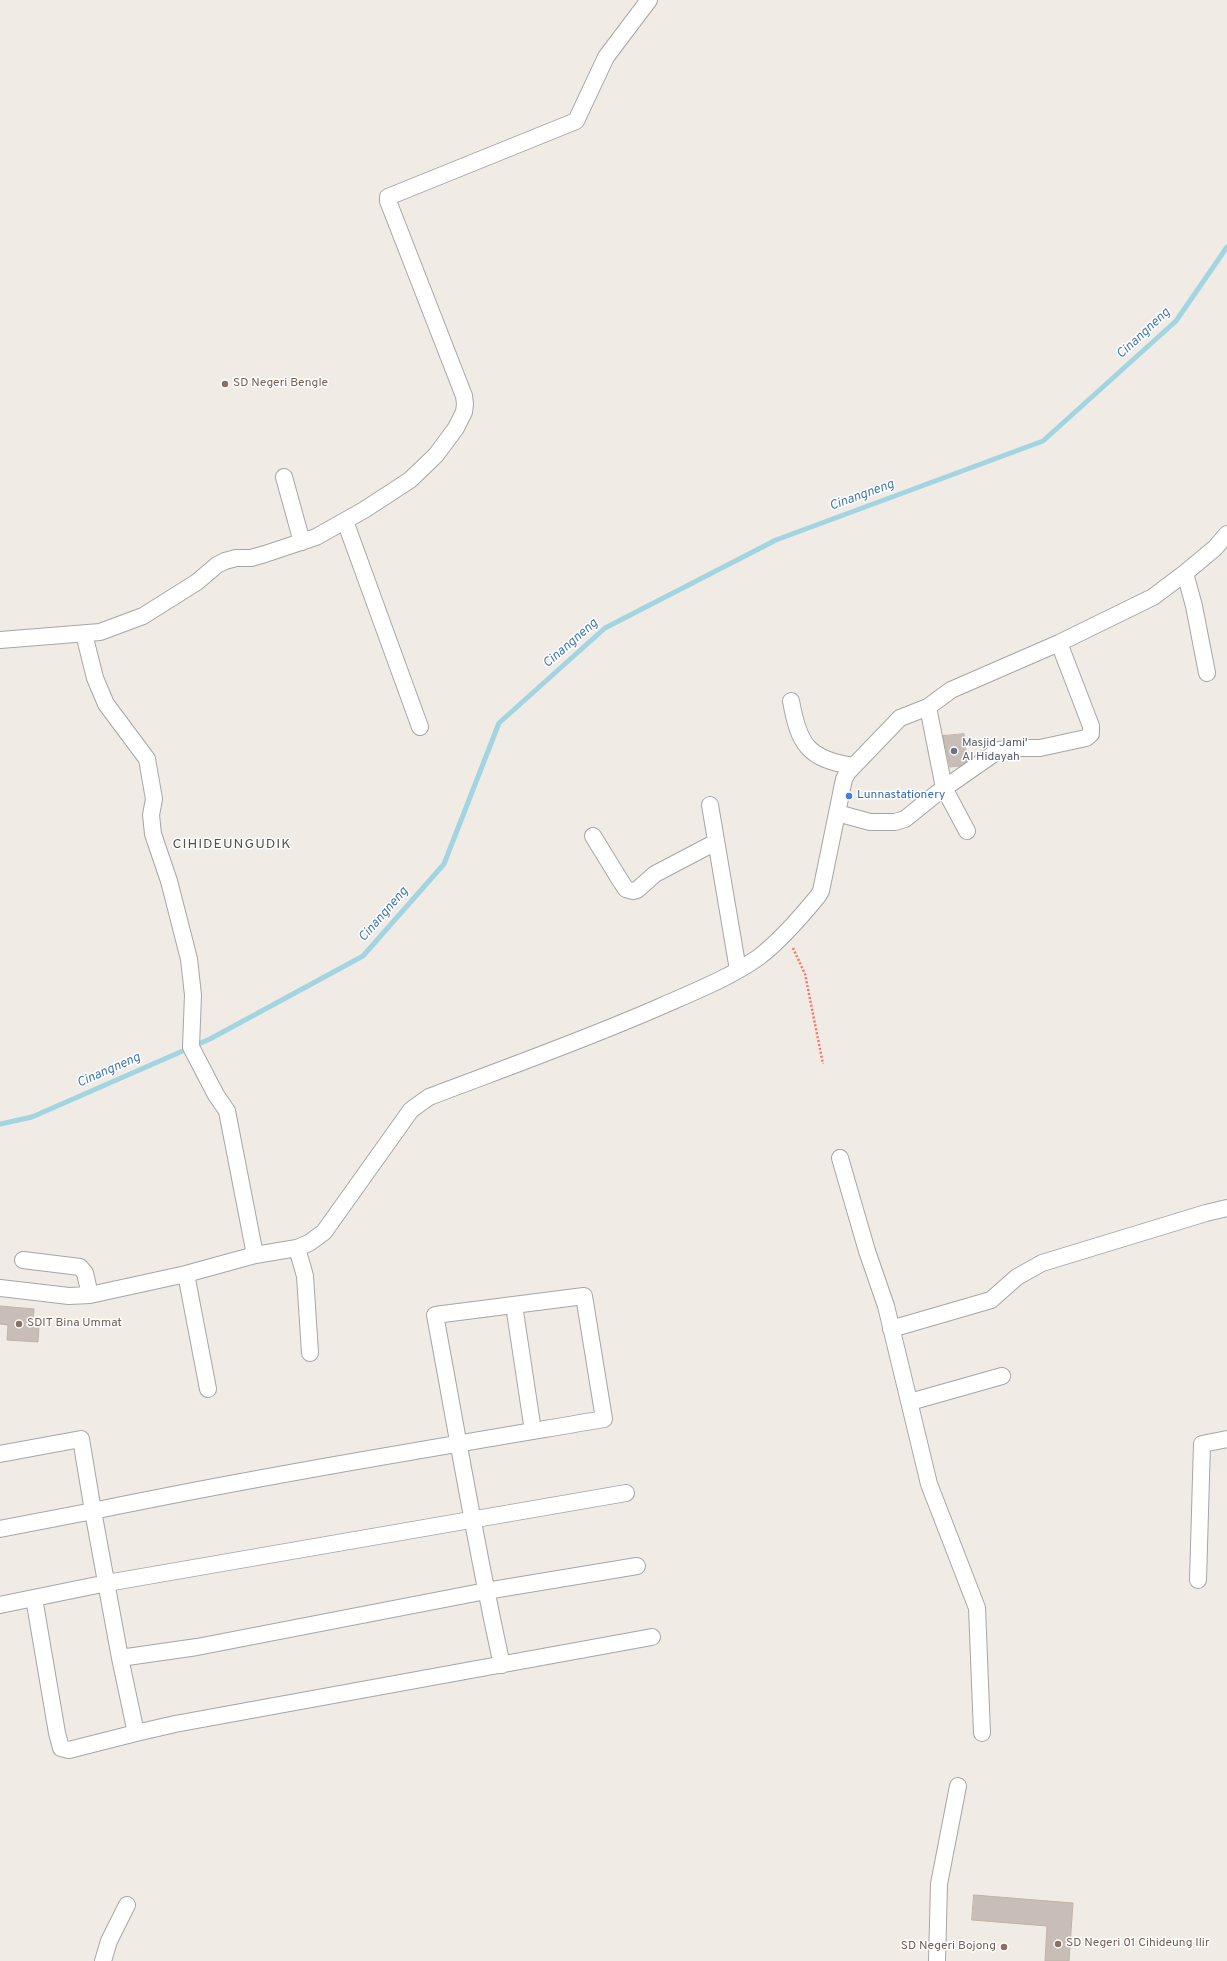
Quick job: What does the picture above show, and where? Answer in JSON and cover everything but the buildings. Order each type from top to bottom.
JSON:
[{"type":"street","points":[[0,640],[100,632],[143,616],[197,582],[217,565],[225,561],[236,558],[258,556],[316,537],[345,521],[410,480],[436,455],[456,428],[464,412],[464,396],[388,201],[388,197],[574,122],[578,118],[606,57],[649,0]]},
{"type":"street","points":[[284,477],[302,542]]},
{"type":"street","points":[[345,521],[420,727]]},
{"type":"street","points":[[0,1288],[69,1296],[90,1296],[186,1274],[255,1255],[297,1248],[321,1235],[411,1110],[429,1097],[613,1027],[738,970],[757,958],[783,936],[818,896],[844,779],[853,766],[900,718],[928,707],[951,690],[1059,643],[1148,599],[1185,573],[1227,534]]},
{"type":"street","points":[[1185,573],[1194,606],[1207,673]]},
{"type":"street","points":[[84,634],[95,678],[106,704],[147,759],[154,799],[151,815],[153,834],[169,881],[189,959],[193,996],[191,1047],[196,1060],[227,1111],[255,1255]]},
{"type":"street","points":[[837,813],[870,822],[895,822],[905,819],[944,788],[999,750],[1047,746],[1082,740],[1091,734],[1092,726],[1059,643]]},
{"type":"street","points":[[791,702],[796,728],[804,742],[813,752],[822,759],[833,763],[853,766]]},
{"type":"street","points":[[928,707],[944,788],[967,831]]},
{"type":"street","points":[[710,805],[738,970]]},
{"type":"street","points":[[593,836],[626,889],[633,891],[637,890],[655,874],[716,842]]},
{"type":"street","points":[[840,1158],[891,1329],[929,1484],[977,1608],[982,1732]]},
{"type":"street","points":[[891,1329],[991,1300],[1017,1276],[1042,1263],[1227,1208]]},
{"type":"street","points":[[297,1248],[305,1276],[310,1353]]},
{"type":"street","points":[[23,1260],[80,1267],[85,1273],[90,1296]]},
{"type":"street","points":[[186,1274],[208,1389]]},
{"type":"street","points":[[0,1529],[212,1487],[459,1444],[533,1431],[604,1419],[584,1296],[435,1316],[459,1444],[486,1591],[502,1665]]},
{"type":"street","points":[[514,1305],[533,1431]]},
{"type":"street","points":[[910,1402],[1002,1376]]},
{"type":"street","points":[[0,1454],[81,1439],[120,1658],[136,1733]]},
{"type":"street","points":[[1198,1580],[1202,1444],[1227,1439]]},
{"type":"street","points":[[0,1605],[107,1583],[626,1493]]},
{"type":"street","points":[[120,1658],[197,1647],[486,1591],[637,1566]]},
{"type":"street","points":[[34,1598],[56,1733],[61,1748],[69,1750],[175,1724],[652,1637]]},
{"type":"street","points":[[937,1961],[939,1884],[958,1786]]},
{"type":"street","points":[[103,1961],[109,1941],[127,1905]]},
{"type":"path","points":[[783,936],[795,952],[805,974],[823,1064]]},
{"type":"waterway","name":"Cinangneng","points":[[0,1124],[32,1117],[210,1039],[363,956],[444,864],[499,723],[605,628],[776,540],[1043,441],[1176,321],[1227,247]]},
{"type":"place","name":"SD Negeri Bengle","points":[[225,384]]},
{"type":"place","name":"Masjid Jami' Al Hidayah","points":[[954,751]]},
{"type":"place","name":"Lunnastationery","points":[[849,796]]},
{"type":"place","name":"SDIT Bina Ummat","points":[[19,1324]]},
{"type":"place","name":"SD Negeri 01 Cihideung Ilir","points":[[1058,1944]]},
{"type":"place","name":"SD Negeri Bojong","points":[[1004,1947]]},
{"type":"district","name":"CIHIDEUNGUDIK","points":[[232,845]]}]
